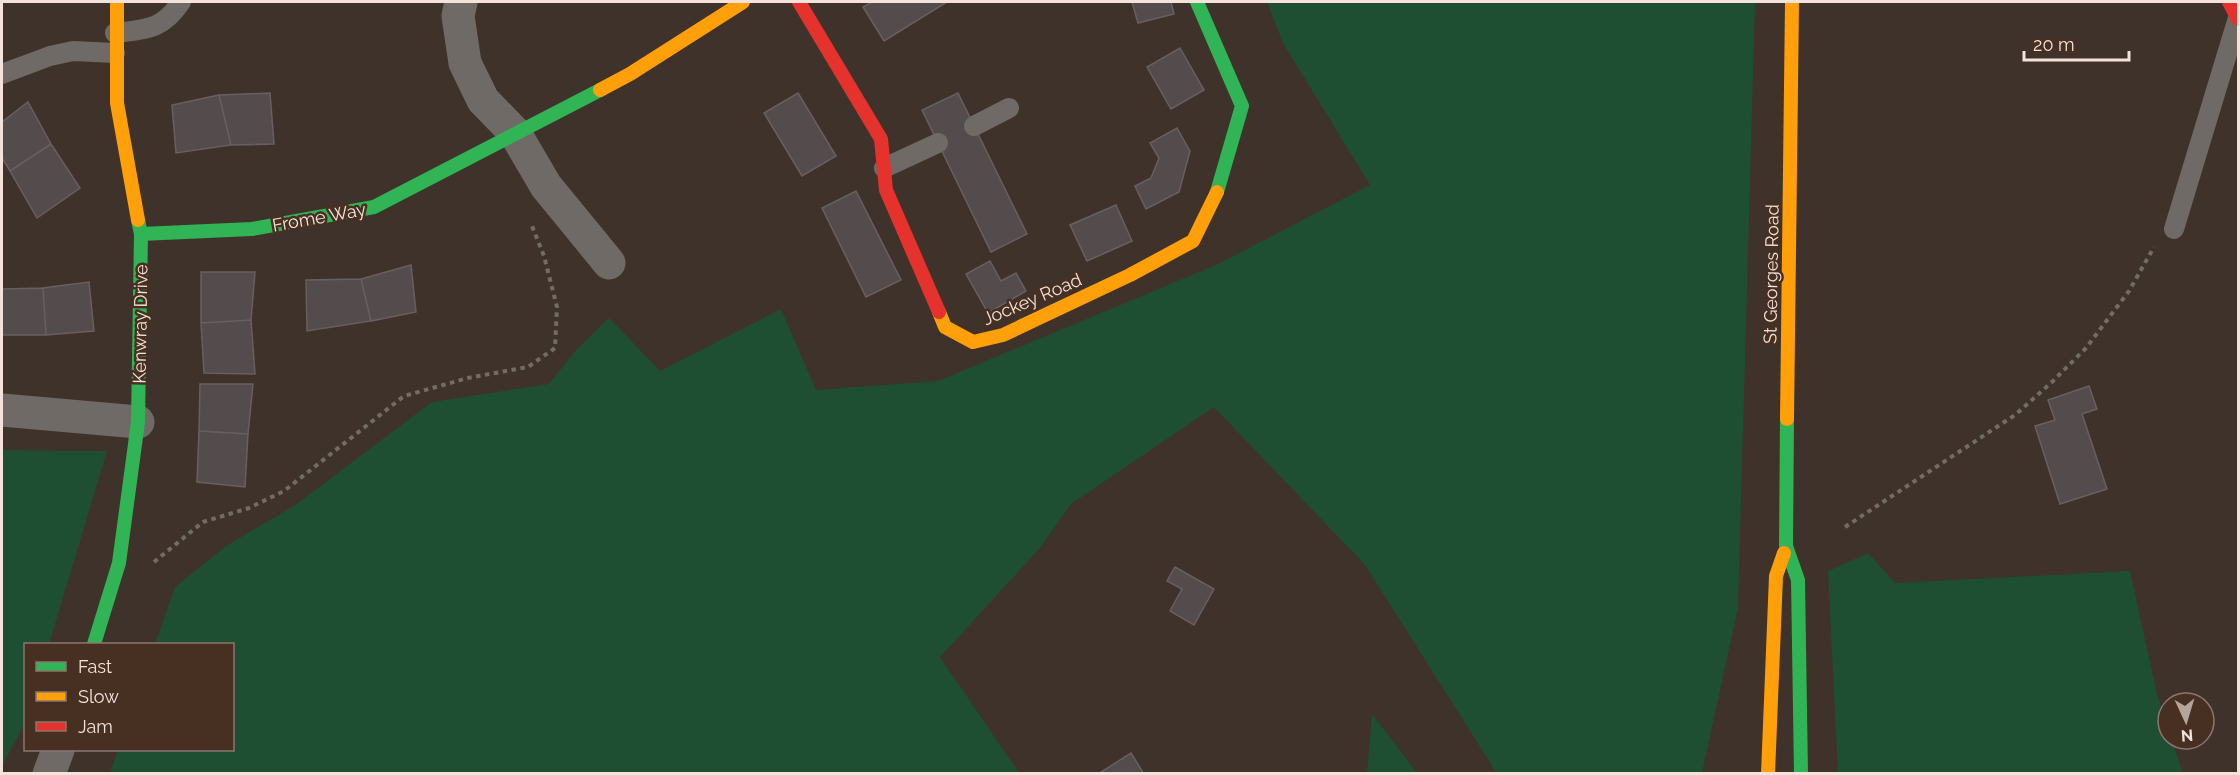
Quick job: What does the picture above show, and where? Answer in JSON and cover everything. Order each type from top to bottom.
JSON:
[{"type":"street","name":"Kenwray Drive","points":[[95,643],[119,563],[138,422],[141,234],[117,103],[115,33],[117,2]]},
{"type":"street","points":[[461,2],[458,16],[465,63],[483,100],[515,133],[546,186],[609,263]]},
{"type":"street","name":"Frome Way","points":[[141,234],[252,229],[374,207],[630,74],[743,2]]},
{"type":"street","name":"Jockey Road","points":[[798,2],[837,62],[881,139],[886,190],[945,327],[973,342],[1003,335],[1130,275],[1193,241],[1214,204],[1242,106],[1197,2]]},
{"type":"street","name":"St Georges Road","points":[[1768,774],[1776,576],[1786,546],[1792,2]]},
{"type":"street","points":[[2229,2],[2238,18]]},
{"type":"street","points":[[2,410],[138,422]]},
{"type":"street","name":"St Georges Road","points":[[1786,546],[1798,580],[1801,774]]},
{"type":"street","points":[[49,774],[58,751]]},
{"type":"lane","points":[[115,33],[152,29],[166,21],[181,2]]},
{"type":"lane","points":[[2174,229],[2238,18]]},
{"type":"lane","points":[[2,74],[50,56],[73,51],[115,52]]},
{"type":"lane","points":[[974,126],[1009,108]]},
{"type":"lane","points":[[884,168],[938,143]]},
{"type":"path","points":[[1845,527],[2015,415],[2052,382],[2086,348],[2129,291],[2173,211],[2181,204]]},
{"type":"path","points":[[151,564],[203,522],[249,508],[284,491],[404,396],[468,378],[528,367],[555,348],[557,307],[543,256],[531,225]]},
{"type":"green space","points":[[1267,2],[1755,2],[1738,608],[1702,773],[1492,773],[1496,772],[1365,565],[1214,407],[1071,504],[1039,549],[940,657],[1019,773],[110,773],[118,751],[234,751],[234,643],[155,643],[175,587],[226,546],[294,506],[432,402],[549,384],[577,349],[609,318],[660,371],[781,309],[816,390],[938,381],[1216,265],[1370,185],[1283,43]]},
{"type":"green space","points":[[2,450],[107,451],[49,643],[24,643],[24,725],[2,766]]},
{"type":"green space","points":[[1868,553],[1895,583],[2130,571],[2156,691],[2156,751],[2175,751],[2183,773],[1838,773],[1828,571]]},
{"type":"green space","points":[[1372,714],[1417,773],[1367,773]]},
{"type":"building","points":[[872,2],[947,2],[884,41],[863,7]]},
{"type":"building","points":[[1132,2],[1171,2],[1174,14],[1138,23]]},
{"type":"building","points":[[1180,48],[1204,90],[1171,109],[1147,67]]},
{"type":"building","points":[[270,93],[274,144],[231,145],[219,95]]},
{"type":"building","points":[[798,93],[836,156],[802,176],[764,113]]},
{"type":"building","points":[[958,93],[1027,234],[991,252],[922,110]]},
{"type":"building","points":[[219,95],[231,145],[176,153],[172,105]]},
{"type":"building","points":[[28,102],[51,144],[10,171],[2,158],[2,122]]},
{"type":"building","points":[[1177,128],[1190,151],[1179,192],[1146,209],[1135,186],[1151,178],[1159,158],[1150,143]]},
{"type":"building","points":[[51,144],[80,188],[37,218],[10,171]]},
{"type":"building","points":[[856,191],[901,280],[866,297],[822,208]]},
{"type":"building","points":[[1116,205],[1132,241],[1087,261],[1070,225]]},
{"type":"building","points":[[990,261],[1001,281],[1016,273],[1026,291],[988,313],[966,274]]},
{"type":"building","points":[[411,265],[416,312],[371,321],[361,279]]},
{"type":"building","points":[[201,272],[255,272],[251,320],[201,323]]},
{"type":"building","points":[[361,279],[371,321],[307,331],[306,280]]},
{"type":"building","points":[[89,282],[94,331],[46,335],[43,288]]},
{"type":"building","points":[[43,288],[46,335],[2,335],[2,289]]},
{"type":"building","points":[[251,320],[255,374],[204,373],[201,323]]},
{"type":"building","points":[[200,384],[253,384],[248,434],[199,431]]},
{"type":"building","points":[[2089,386],[2097,409],[2082,414],[2107,489],[2060,504],[2035,426],[2055,420],[2048,400]]},
{"type":"building","points":[[199,431],[248,434],[245,487],[197,482]]},
{"type":"building","points":[[1175,567],[1214,589],[1194,625],[1170,611],[1182,589],[1167,581]]},
{"type":"building","points":[[1131,753],[1144,774],[1098,774]]},
{"type":"traffic: fast","points":[[1197,2],[1242,106],[1217,192]]},
{"type":"traffic: fast","points":[[141,234],[252,229],[374,207],[600,90]]},
{"type":"traffic: fast","points":[[94,643],[119,563],[138,422],[141,234],[138,220]]},
{"type":"traffic: fast","points":[[1787,419],[1786,546],[1798,580],[1801,774]]},
{"type":"traffic: slow","points":[[117,2],[117,103],[138,220]]},
{"type":"traffic: slow","points":[[600,90],[630,74],[743,2]]},
{"type":"traffic: slow","points":[[1787,419],[1792,2]]},
{"type":"traffic: slow","points":[[939,312],[945,327],[973,342],[1003,335],[1130,275],[1193,241],[1217,192]]},
{"type":"traffic: slow","points":[[1768,774],[1776,576],[1784,553]]},
{"type":"traffic: jam","points":[[799,2],[881,139],[886,190],[939,312]]},
{"type":"traffic: jam","points":[[2229,2],[2238,19]]}]
